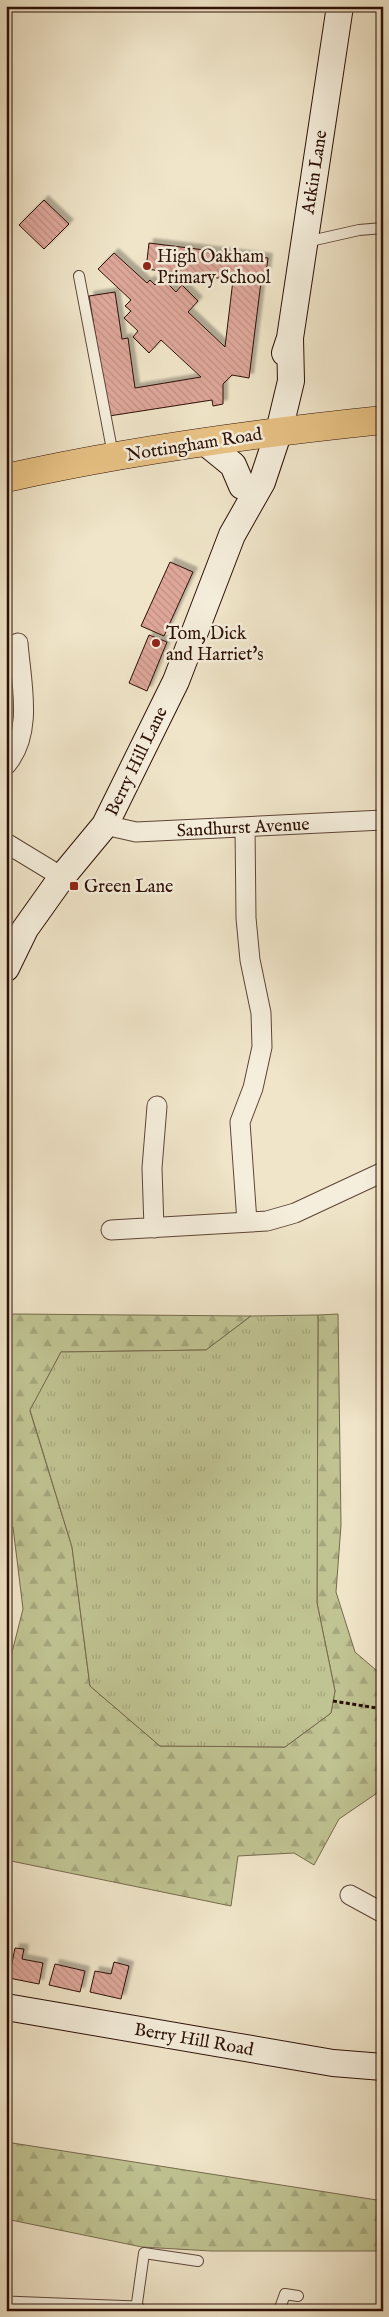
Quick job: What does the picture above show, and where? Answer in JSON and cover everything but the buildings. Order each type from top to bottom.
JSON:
[{"type":"highway","name":"Nottingham Road","points":[[6,478],[113,457],[206,442],[271,432],[383,420]]},
{"type":"street","name":"Atkin Lane","points":[[271,432],[290,338],[340,6]]},
{"type":"street","name":"Berry Hill Lane","points":[[232,535],[242,486],[271,432]]},
{"type":"street","name":"Berry Hill Lane","points":[[6,968],[25,929],[62,877],[105,825],[176,681],[232,535],[259,489],[271,432]]},
{"type":"street","points":[[206,442],[233,465],[242,486]]},
{"type":"street","points":[[6,765],[12,758],[23,727],[18,643]]},
{"type":"street","name":"Sandhurst Avenue","points":[[105,825],[136,832],[383,820]]},
{"type":"street","points":[[245,827],[247,926],[250,960],[261,1013],[262,1047],[253,1088],[240,1122],[247,1222]]},
{"type":"street","points":[[6,843],[62,877]]},
{"type":"street","points":[[154,1228],[152,1168],[157,1106]]},
{"type":"street","points":[[111,1230],[267,1221],[295,1213],[383,1172]]},
{"type":"street","points":[[352,1903],[383,1913]]},
{"type":"street","name":"Berry Hill Road","points":[[6,2007],[333,2063],[383,2067]]},
{"type":"street","points":[[6,2306],[136,2310]]},
{"type":"lane","points":[[303,242],[359,230],[383,228]]},
{"type":"lane","points":[[79,276],[113,457]]},
{"type":"lane","points":[[136,2310],[144,2253],[198,2261]]},
{"type":"lane","points":[[279,2311],[285,2294],[298,2296]]},
{"type":"path","points":[[333,1701],[383,1709]]},
{"type":"green space","points":[[14,1314],[251,1316],[206,1350],[61,1352],[30,1411],[72,1547],[90,1686],[160,1746],[285,1747],[331,1713],[335,1691],[317,1603],[318,1315],[338,1314],[341,1525],[336,1592],[355,1652],[383,1676],[383,1789],[339,1819],[314,1865],[294,1853],[238,1856],[231,1906],[6,1860],[6,1676],[23,1609],[13,1527],[6,1526],[6,1316]]},
{"type":"green space","points":[[318,1315],[317,1603],[335,1691],[331,1713],[285,1747],[160,1746],[90,1686],[72,1547],[30,1410],[61,1352],[206,1350],[251,1316]]},
{"type":"green space","points":[[6,2142],[377,2200],[383,2198],[383,2251],[211,2251],[142,2247],[6,2219]]},
{"type":"place","name":"High Oakham Primary School","points":[[147,266]]},
{"type":"place","name":"Tom, Dick and Harriet's","points":[[156,643]]},
{"type":"place","name":"Green Lane","points":[[74,886]]}]
